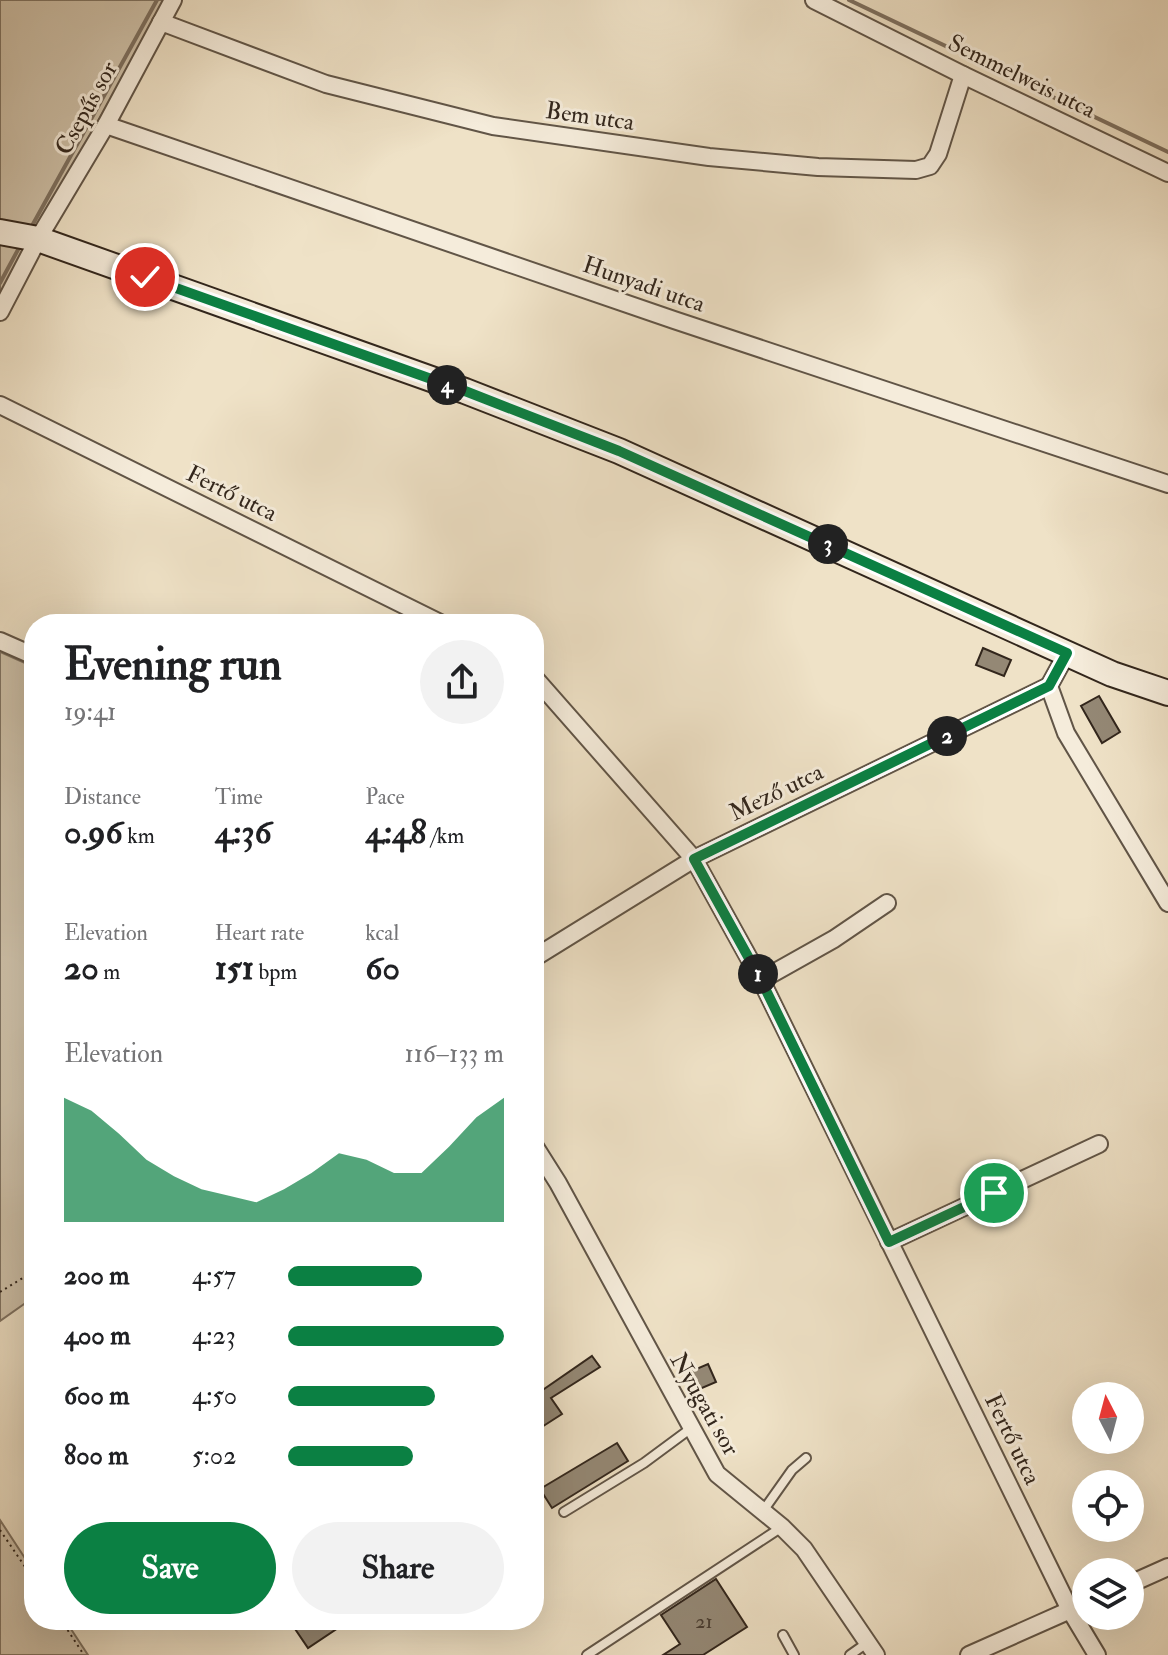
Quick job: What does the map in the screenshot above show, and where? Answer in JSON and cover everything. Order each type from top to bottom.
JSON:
[{"type":"main road","points":[[0,232],[38,239],[581,435],[770,517],[1067,653],[1168,693]]},
{"type":"street","name":"Csepűs sor","points":[[38,239],[106,125],[173,0]]},
{"type":"street","name":"Semmelweis utca","points":[[814,0],[1168,173]]},
{"type":"street","name":"Bem utca","points":[[161,22],[326,84],[493,126],[709,157],[818,167],[916,170],[930,166],[938,154],[963,75]]},
{"type":"street","name":"Hunyadi utca","points":[[106,125],[674,320],[1168,484]]},
{"type":"street","points":[[0,312],[38,239]]},
{"type":"street","name":"Fertő utca","points":[[0,405],[422,614]]},
{"type":"street","points":[[0,641],[24,652]]},
{"type":"street","points":[[1067,653],[1049,686],[1066,733],[1168,903]]},
{"type":"street","name":"Mező utca","points":[[544,952],[694,859],[1049,686]]},
{"type":"street","name":"Fertő utca","points":[[544,688],[694,859],[761,980],[1070,1610],[1097,1655]]},
{"type":"street","points":[[761,980],[834,939],[887,903]]},
{"type":"street","points":[[889,1242],[1099,1144]]},
{"type":"street","name":"Nyugati sor","points":[[544,1161],[717,1474],[804,1549],[872,1649]]},
{"type":"street","points":[[1144,1578],[1168,1567]]},
{"type":"street","points":[[969,1655],[1070,1610]]},
{"type":"lane","points":[[564,1512],[644,1463],[690,1429]]},
{"type":"lane","points":[[763,1511],[792,1470],[806,1458]]},
{"type":"lane","points":[[587,1655],[782,1527]]},
{"type":"lane","points":[[783,1635],[794,1655]]},
{"type":"lane","points":[[850,1655],[872,1649]]},
{"type":"path","points":[[0,1292],[24,1277]]},
{"type":"path","points":[[0,1530],[24,1565]]},
{"type":"path","points":[[68,1630],[84,1655]]},
{"type":"shaded area","points":[[0,0],[166,0],[0,296]]},
{"type":"shaded area","points":[[0,652],[24,663],[24,1304],[0,1321]]},
{"type":"shaded area","points":[[0,1520],[24,1557],[24,1630],[72,1630],[88,1655],[0,1655]]},
{"type":"building","points":[[983,648],[1011,660],[1004,676],[976,665]]},
{"type":"building","points":[[1099,696],[1120,732],[1102,743],[1081,706]]},
{"type":"building","points":[[592,1356],[600,1367],[551,1398],[562,1414],[544,1426],[544,1389]]},
{"type":"building","points":[[708,1364],[716,1382],[695,1391],[687,1373]]},
{"type":"building","points":[[617,1443],[628,1461],[552,1508],[544,1495],[544,1487]]},
{"type":"building","points":[[716,1579],[747,1627],[703,1655],[663,1655],[680,1644],[661,1615]]},
{"type":"building","points":[[296,1630],[335,1630],[308,1648]]},
{"type":"waterway","points":[[33,224],[157,0]]},
{"type":"waterway","points":[[849,0],[1168,152]]},
{"type":"waterway","points":[[0,283],[20,246]]},
{"type":"route","points":[[145,277],[465,391],[619,451],[1067,653],[1049,686],[694,859],[761,980],[889,1242],[994,1193]]}]
